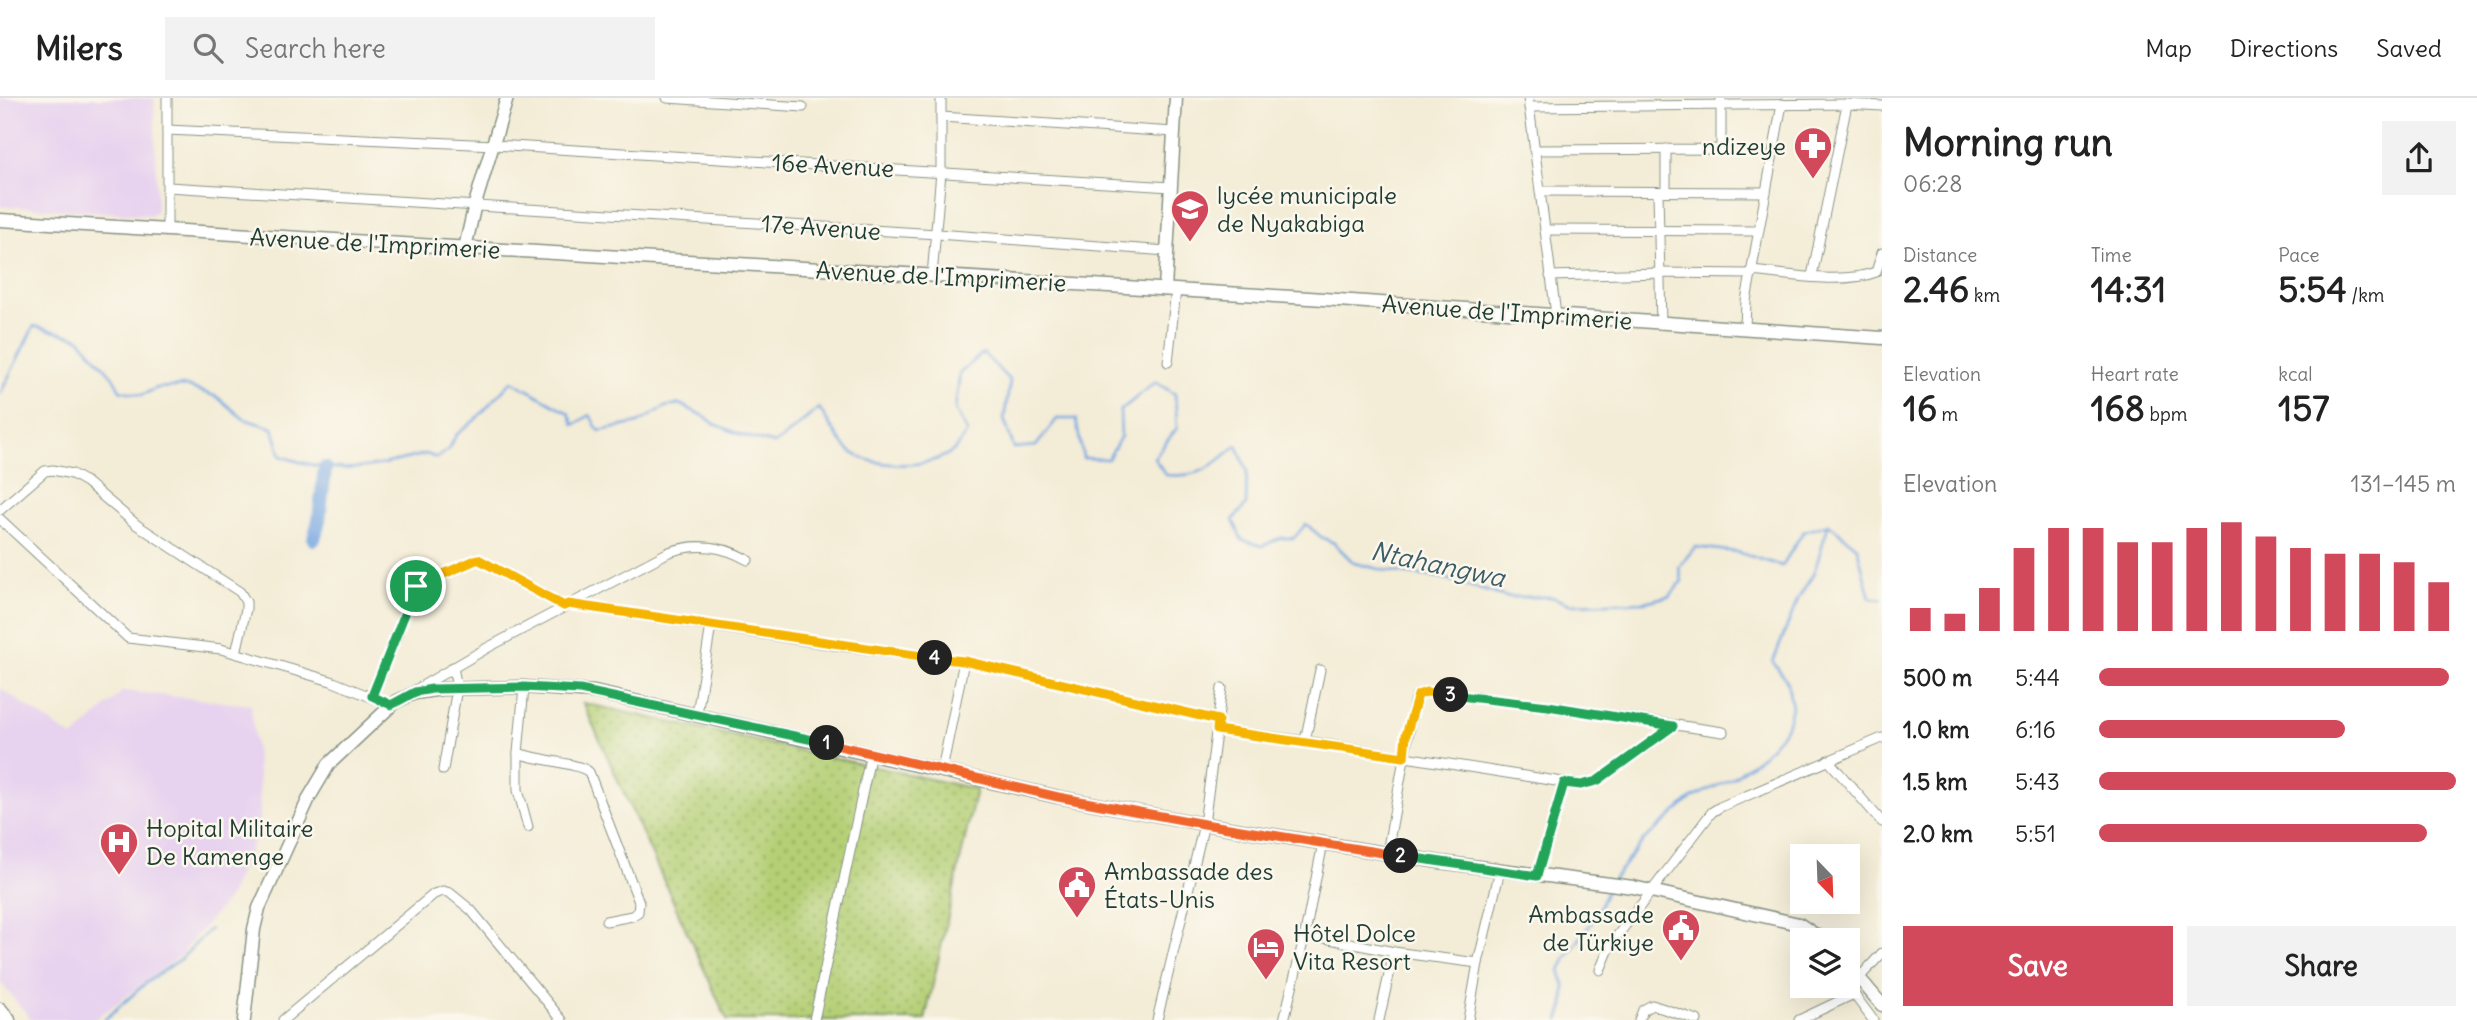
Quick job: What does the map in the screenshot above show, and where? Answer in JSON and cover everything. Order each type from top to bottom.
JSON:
[{"type":"main road","points":[[0,1010],[8,1020]]},
{"type":"street","points":[[167,98],[167,231]]},
{"type":"street","points":[[465,248],[475,204],[507,98]]},
{"type":"street","points":[[667,98],[803,107]]},
{"type":"street","points":[[932,276],[941,172],[941,98]]},
{"type":"street","points":[[1168,362],[1171,290],[1167,251],[1176,98]]},
{"type":"street","points":[[1556,315],[1529,102],[1721,102],[1882,106]]},
{"type":"street","points":[[1534,150],[1721,149],[1721,102]]},
{"type":"street","points":[[1745,329],[1751,272],[1782,104]]},
{"type":"street","points":[[1812,276],[1847,104]]},
{"type":"street","points":[[941,117],[1174,132]]},
{"type":"street","name":"16e Avenue","points":[[167,130],[494,145],[1171,187]]},
{"type":"street","points":[[1661,324],[1661,229],[1665,149]]},
{"type":"street","name":"17e Avenue","points":[[168,187],[475,204],[1167,251]]},
{"type":"street","points":[[1541,191],[1766,192]]},
{"type":"street","name":"Avenue de l'Imprimerie","points":[[0,220],[1171,290],[1882,338]]},
{"type":"street","points":[[1545,230],[1758,231]]},
{"type":"street","points":[[1550,276],[1751,272],[1846,277],[1876,272],[1882,253]]},
{"type":"street","points":[[1882,338],[1882,346]]},
{"type":"street","points":[[0,510],[45,471],[61,471],[86,482],[137,525],[240,592],[246,602],[246,609],[236,653]]},
{"type":"street","points":[[0,519],[128,638],[236,653],[331,681],[391,705]]},
{"type":"street","points":[[244,1020],[255,924],[276,866],[310,796],[331,762],[391,705],[453,667],[669,552],[686,546],[729,550],[748,560]]},
{"type":"street","points":[[372,696],[417,585],[478,559],[566,605],[964,661],[1218,725],[1564,783],[1581,785],[1597,781],[1673,726]]},
{"type":"street","points":[[697,714],[711,625]]},
{"type":"street","points":[[942,770],[964,661]]},
{"type":"street","points":[[443,770],[457,688],[453,667]]},
{"type":"street","points":[[1305,741],[1320,670]]},
{"type":"street","points":[[405,697],[422,691],[457,688],[524,687],[585,691],[1058,797],[1323,843],[1537,876],[1633,887],[1766,915],[1800,924],[1805,928]]},
{"type":"street","points":[[524,687],[518,753],[518,790],[528,827]]},
{"type":"street","points":[[1157,1020],[1204,824],[1222,688]]},
{"type":"street","points":[[1387,853],[1414,703],[1418,695],[1426,692],[1548,706],[1723,732]]},
{"type":"street","points":[[1600,970],[1611,944],[1712,812],[1882,737]]},
{"type":"street","points":[[518,753],[539,760],[581,767],[592,776],[640,905],[638,912],[632,916],[606,921]]},
{"type":"street","points":[[814,1020],[871,754]]},
{"type":"street","points":[[1828,760],[1882,822]]},
{"type":"street","points":[[1537,876],[1564,783]]},
{"type":"street","points":[[1284,1020],[1323,843]]},
{"type":"street","points":[[1468,1020],[1478,963],[1500,870]]},
{"type":"street","points":[[283,1020],[434,894],[443,891],[450,893],[471,910],[562,1020]]},
{"type":"street","points":[[1305,934],[1394,952],[1478,963]]},
{"type":"street","points":[[1379,1020],[1394,952]]},
{"type":"street","points":[[1860,977],[1882,953]]},
{"type":"street","points":[[1860,979],[1882,1005]]},
{"type":"street","points":[[1799,1020],[1845,998]]},
{"type":"street","points":[[1856,998],[1873,1020]]},
{"type":"street","points":[[1640,1020],[1643,1010],[1653,1006],[1697,1020]]},
{"type":"shaded area","points":[[0,98],[154,98],[157,210],[151,215],[0,206]]},
{"type":"shaded area","name":"Hopital Militaire De Kamenge","points":[[0,688],[73,738],[123,691],[251,705],[260,822],[227,900],[185,952],[94,1020],[32,1020],[0,982]]},
{"type":"green space","points":[[583,703],[976,789],[925,1020],[727,1020]]},
{"type":"waterway","name":"Ntahangwa","points":[[0,394],[34,326],[79,338],[113,377],[120,390],[142,395],[157,388],[186,386],[217,397],[244,419],[273,428],[281,456],[320,467],[354,468],[426,454],[437,458],[449,449],[456,435],[475,420],[512,381],[569,413],[574,425],[590,415],[600,431],[638,423],[665,407],[679,404],[741,435],[774,444],[819,408],[838,438],[851,452],[874,462],[903,464],[932,461],[958,446],[967,432],[955,409],[960,373],[983,353],[1010,381],[1004,419],[1014,448],[1036,446],[1057,419],[1076,419],[1083,458],[1108,459],[1121,436],[1120,411],[1155,382],[1175,394],[1177,428],[1154,458],[1166,475],[1188,475],[1213,465],[1237,445],[1247,471],[1246,505],[1233,520],[1242,540],[1262,546],[1281,538],[1294,538],[1306,524],[1321,537],[1334,543],[1354,563],[1387,571],[1443,578],[1506,597],[1552,597],[1569,604],[1644,602],[1670,596],[1682,581],[1679,567],[1695,547],[1737,552],[1782,566],[1803,532],[1829,524],[1857,547],[1870,598],[1882,599]]},
{"type":"waterway","points":[[314,539],[325,468]]},
{"type":"waterway","points":[[1613,879],[1644,840],[1692,798],[1733,778],[1764,754],[1788,723],[1792,707],[1787,681],[1773,662],[1798,599],[1814,573],[1828,526]]},
{"type":"waterway","points":[[1559,1020],[1564,1005],[1565,986],[1560,970],[1595,918],[1608,888]]},
{"type":"waterway","points":[[104,1020],[146,983],[182,958],[210,929]]},
{"type":"place","name":"ndizeye","points":[[1813,180]]},
{"type":"place","name":"lycée municipale de Nyakabiga","points":[[1190,243]]},
{"type":"place","name":"Hopital Militaire De Kamenge","points":[[119,876]]},
{"type":"place","name":"Ambassade des États-Unis","points":[[1077,919]]},
{"type":"place","name":"Ambassade de Türkiye","points":[[1681,962]]},
{"type":"place","name":"Hôtel Dolce Vita Resort","points":[[1266,981]]},
{"type":"route","points":[[478,559],[564,606],[568,604],[834,645],[964,661],[1218,720],[1217,730],[1404,757],[1414,703],[1418,695],[1426,692],[1548,706],[1673,726],[1597,781],[1581,785],[1564,783],[1537,876],[1204,824],[1058,797],[585,691],[524,687],[432,689],[415,692],[391,705],[372,696],[416,586],[478,559]]}]
